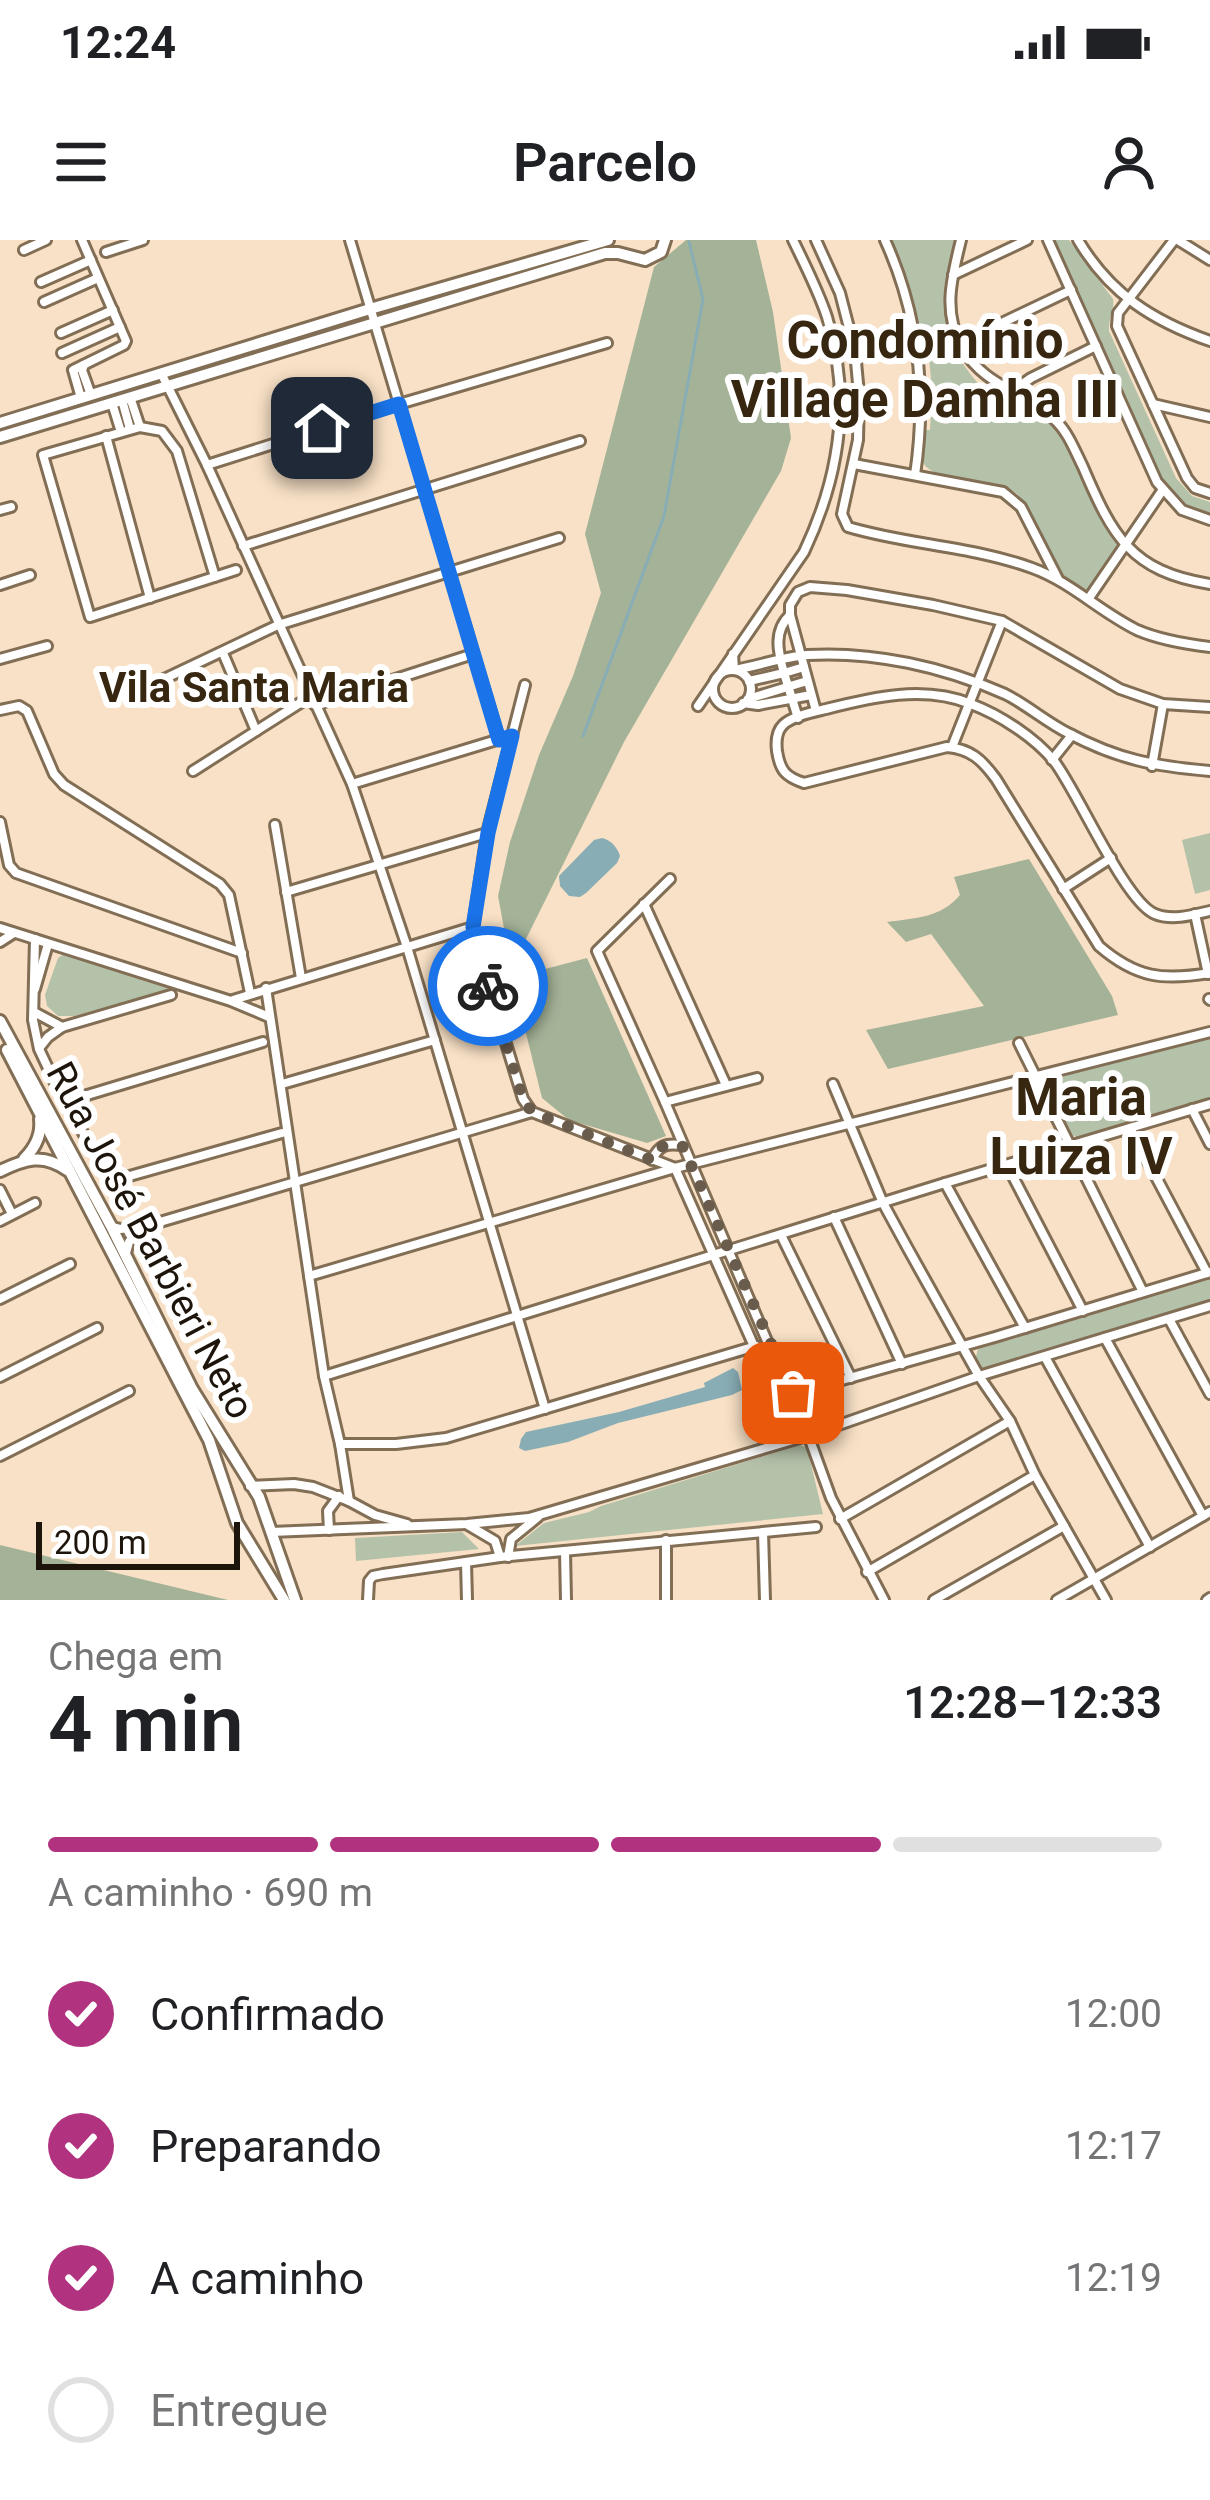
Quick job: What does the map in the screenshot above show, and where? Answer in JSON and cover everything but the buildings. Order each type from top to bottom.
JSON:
[{"type":"street","points":[[24,250],[46,240]]},
{"type":"street","points":[[82,240],[126,344],[84,363],[86,396]]},
{"type":"street","points":[[106,252],[143,240]]},
{"type":"street","points":[[350,240],[499,740]]},
{"type":"street","points":[[0,437],[608,240]]},
{"type":"street","points":[[621,240],[629,255]]},
{"type":"street","points":[[789,240],[827,317],[838,368],[840,420],[834,472],[804,552],[698,706],[716,700],[732,707],[807,681]]},
{"type":"street","points":[[815,240],[840,293],[855,351],[859,394],[854,464],[842,514],[845,523],[854,529],[973,550],[1030,567],[1058,579],[1138,630],[1210,647]]},
{"type":"street","points":[[885,240],[906,295],[916,343],[922,410],[915,475]]},
{"type":"street","points":[[961,240],[952,275],[951,311],[960,343],[981,372],[1058,422],[1103,515],[1125,545],[1170,574],[1210,584]]},
{"type":"street","points":[[952,275],[1028,240]]},
{"type":"street","points":[[1048,240],[1162,490],[1182,510],[1210,520]]},
{"type":"street","points":[[1078,240],[1128,299],[1162,322],[1210,341]]},
{"type":"street","points":[[1210,260],[1176,240],[1118,313],[1117,326],[1183,471],[1195,488],[1210,493]]},
{"type":"street","points":[[372,315],[605,253],[645,260],[661,252],[668,241]]},
{"type":"street","points":[[40,282],[91,260]]},
{"type":"street","points":[[44,302],[98,278]]},
{"type":"street","points":[[960,343],[1071,290]]},
{"type":"street","points":[[61,333],[113,310]]},
{"type":"street","points":[[62,353],[120,327]]},
{"type":"street","points":[[207,465],[607,343]]},
{"type":"street","points":[[855,351],[916,343]]},
{"type":"street","points":[[0,422],[161,373],[280,344]]},
{"type":"street","points":[[1010,393],[1096,346]]},
{"type":"street","points":[[161,373],[352,784],[407,947],[545,1409]]},
{"type":"street","points":[[121,400],[130,429]]},
{"type":"street","points":[[121,400],[130,429]]},
{"type":"street","points":[[1152,404],[1210,417]]},
{"type":"street","points":[[215,577],[178,451],[162,431],[130,429],[43,455],[90,617],[150,598],[215,577],[236,570]]},
{"type":"street","points":[[106,436],[150,598]]},
{"type":"street","points":[[243,546],[580,441]]},
{"type":"street","points":[[854,464],[1003,492],[1021,508],[1058,579]]},
{"type":"street","points":[[1088,598],[1162,490]]},
{"type":"street","points":[[145,688],[278,625],[559,538]]},
{"type":"street","points":[[1030,567],[1042,551]]},
{"type":"street","points":[[0,585],[30,575]]},
{"type":"street","points":[[815,711],[790,615],[790,604],[798,592],[810,587],[911,601],[1003,621],[1120,689],[1163,704],[1210,707]]},
{"type":"street","points":[[790,615],[781,624],[778,638],[780,661],[798,718]]},
{"type":"street","points":[[952,747],[1003,621]]},
{"type":"street","points":[[0,659],[46,646]]},
{"type":"street","points":[[223,652],[256,731]]},
{"type":"street","points":[[193,771],[313,700],[473,654]]},
{"type":"street","points":[[734,654],[734,670]]},
{"type":"street","points":[[716,700],[717,677],[728,670],[802,656],[856,654],[976,682],[1104,751],[1152,766],[1210,771]]},
{"type":"street","points":[[749,680],[804,667]]},
{"type":"street","points":[[734,670],[749,680],[746,701]]},
{"type":"street","points":[[525,686],[488,833],[473,927],[523,1099],[532,1112],[675,1168],[795,1439]]},
{"type":"street","points":[[1195,914],[1209,974],[1173,980],[1144,973],[1099,946],[981,759],[952,747],[804,783],[788,778],[780,766],[776,737],[783,724],[815,711],[875,697],[922,694],[991,712],[1052,760],[1146,909],[1169,918],[1210,911]]},
{"type":"street","points":[[746,701],[758,705],[811,695]]},
{"type":"street","points":[[1152,766],[1163,704]]},
{"type":"street","points":[[0,710],[19,706],[27,711],[60,782],[220,884],[229,895],[250,993]]},
{"type":"street","points":[[1052,760],[1072,735]]},
{"type":"street","points":[[352,784],[512,736]]},
{"type":"street","points":[[0,822],[8,863],[18,874],[243,953]]},
{"type":"street","points":[[275,825],[301,978]]},
{"type":"street","points":[[286,892],[488,833]]},
{"type":"street","points":[[1063,889],[1111,858]]},
{"type":"street","points":[[670,879],[597,951],[793,1393],[840,1519],[884,1600]]},
{"type":"street","points":[[644,904],[726,1085]]},
{"type":"street","points":[[231,1001],[473,927]]},
{"type":"street","points":[[0,928],[269,1017]]},
{"type":"street","points":[[0,942],[10,934],[21,934]]},
{"type":"street","points":[[35,939],[35,990]]},
{"type":"street","points":[[47,944],[33,1012],[39,1048],[64,1102],[111,1178],[281,1132]]},
{"type":"street","points":[[266,988],[324,1376],[349,1501]]},
{"type":"street","points":[[39,1048],[62,1027],[171,995]]},
{"type":"street","points":[[33,1012],[62,1027]]},
{"type":"street","name":"Rua José Barbieri Neto","points":[[0,1021],[192,1389],[259,1497],[270,1532]]},
{"type":"street","points":[[309,1276],[675,1168],[1210,1032]]},
{"type":"street","name":"Rua José Barbieri Neto","points":[[0,1036],[208,1440],[237,1522],[247,1535]]},
{"type":"street","points":[[282,1084],[435,1040]]},
{"type":"street","points":[[64,1102],[263,1042]]},
{"type":"street","points":[[1019,1043],[1143,1292]]},
{"type":"street","points":[[665,1102],[758,1078]]},
{"type":"street","points":[[833,1084],[883,1203],[979,1376],[1010,1421],[1106,1600]]},
{"type":"street","points":[[324,1376],[1210,1104]]},
{"type":"street","points":[[1192,1109],[1210,1144]]},
{"type":"street","points":[[0,1171],[31,1153],[39,1136],[38,1112]]},
{"type":"street","points":[[111,1226],[143,1227],[532,1112]]},
{"type":"street","points":[[778,1398],[1208,1272],[1130,1128]]},
{"type":"street","points":[[652,1160],[663,1145],[682,1145]]},
{"type":"street","points":[[24,1159],[52,1161],[74,1177]]},
{"type":"street","points":[[1007,1165],[1083,1311]]},
{"type":"street","points":[[945,1183],[1025,1328]]},
{"type":"street","points":[[0,1190],[12,1214]]},
{"type":"street","points":[[0,1221],[35,1203]]},
{"type":"street","points":[[834,1217],[902,1364]]},
{"type":"street","points":[[125,1255],[129,1242],[143,1227]]},
{"type":"street","points":[[781,1235],[851,1378]]},
{"type":"street","points":[[0,1299],[70,1264]]},
{"type":"street","points":[[247,1535],[521,1520],[810,1435],[979,1376],[1210,1306]]},
{"type":"street","points":[[1168,1319],[1210,1394]]},
{"type":"street","points":[[0,1377],[97,1328]]},
{"type":"street","points":[[1057,1600],[1206,1514],[1105,1338]]},
{"type":"street","points":[[340,1444],[446,1438],[767,1341]]},
{"type":"street","points":[[1045,1357],[1150,1547]]},
{"type":"street","points":[[0,1456],[129,1390]]},
{"type":"street","points":[[840,1519],[1010,1421]]},
{"type":"street","points":[[867,1572],[1035,1475]]},
{"type":"street","points":[[230,1498],[250,1486],[314,1487],[374,1515],[415,1526]]},
{"type":"street","points":[[328,1530],[328,1511],[339,1496]]},
{"type":"street","points":[[370,1528],[374,1515]]},
{"type":"street","points":[[504,1557],[511,1539],[541,1515]]},
{"type":"street","points":[[467,1524],[495,1541],[504,1557]]},
{"type":"street","points":[[934,1600],[1064,1526]]},
{"type":"street","points":[[368,1600],[369,1581],[383,1574],[504,1557],[815,1528]]},
{"type":"street","points":[[270,1532],[295,1600]]},
{"type":"street","points":[[763,1532],[765,1600]]},
{"type":"street","points":[[247,1535],[284,1600]]},
{"type":"street","points":[[666,1540],[666,1600]]},
{"type":"street","points":[[565,1552],[566,1600]]},
{"type":"street","points":[[466,1562],[467,1600]]},
{"type":"green space","points":[[686,240],[756,240],[773,312],[791,438],[781,471],[624,742],[523,945],[507,944],[498,896],[510,842],[601,593],[585,534],[654,267]]},
{"type":"green space","points":[[888,240],[958,240],[948,276],[950,324],[944,327],[961,361],[985,391],[990,386],[1044,415],[1063,434],[1104,523],[1117,540],[1117,549],[1092,589],[1078,589],[1055,567],[1017,494],[936,473],[922,459],[925,430],[930,430],[925,381],[931,379],[929,358]]},
{"type":"green space","points":[[1054,240],[1069,240],[1113,299],[1109,331],[1176,478],[1192,496],[1210,502],[1210,514],[1187,507],[1163,482]]},
{"type":"green space","points":[[1210,833],[1210,890],[1195,894],[1182,840]]},
{"type":"green space","points":[[1029,859],[1112,996],[1118,1015],[888,1069],[866,1030],[984,1006],[931,934],[906,942],[887,922],[945,908],[960,895],[954,877]]},
{"type":"green space","points":[[67,952],[180,988],[58,1016],[47,1006],[45,995],[58,958]]},
{"type":"green space","points":[[587,958],[666,1136],[647,1143],[569,1120],[542,1098],[518,1001],[526,974]]},
{"type":"green space","points":[[1210,1036],[1210,1099],[1081,1138],[1059,1120],[1047,1091],[1051,1079]]},
{"type":"green space","points":[[1210,1279],[1210,1303],[990,1369],[982,1369],[975,1360],[978,1349]]},
{"type":"green space","points":[[800,1445],[807,1448],[823,1514],[515,1546],[544,1523]]},
{"type":"green space","points":[[462,1532],[479,1549],[356,1561],[355,1538]]},
{"type":"green space","points":[[0,1545],[228,1600],[0,1600]]},
{"type":"water","points":[[602,838],[617,850],[617,863],[586,893],[569,896],[559,876],[594,840]]},
{"type":"water","points":[[733,1368],[742,1390],[732,1395],[618,1423],[568,1442],[525,1451],[519,1448],[526,1432],[705,1387],[704,1383]]},
{"type":"waterway","points":[[583,736],[664,516],[703,299],[689,242]]},
{"type":"way so far","points":[[488,986],[523,1099],[532,1112],[652,1160],[663,1145],[682,1145],[793,1393]]},
{"type":"district","name":"Condomínio Village Damha III","points":[[925,369]]},
{"type":"district","name":"Vila Santa Maria","points":[[254,687]]},
{"type":"district","name":"Maria Luiza IV","points":[[1081,1126]]},
{"type":"route","points":[[322,428],[399,404],[499,740],[512,736],[488,833],[473,927],[488,986]]}]
